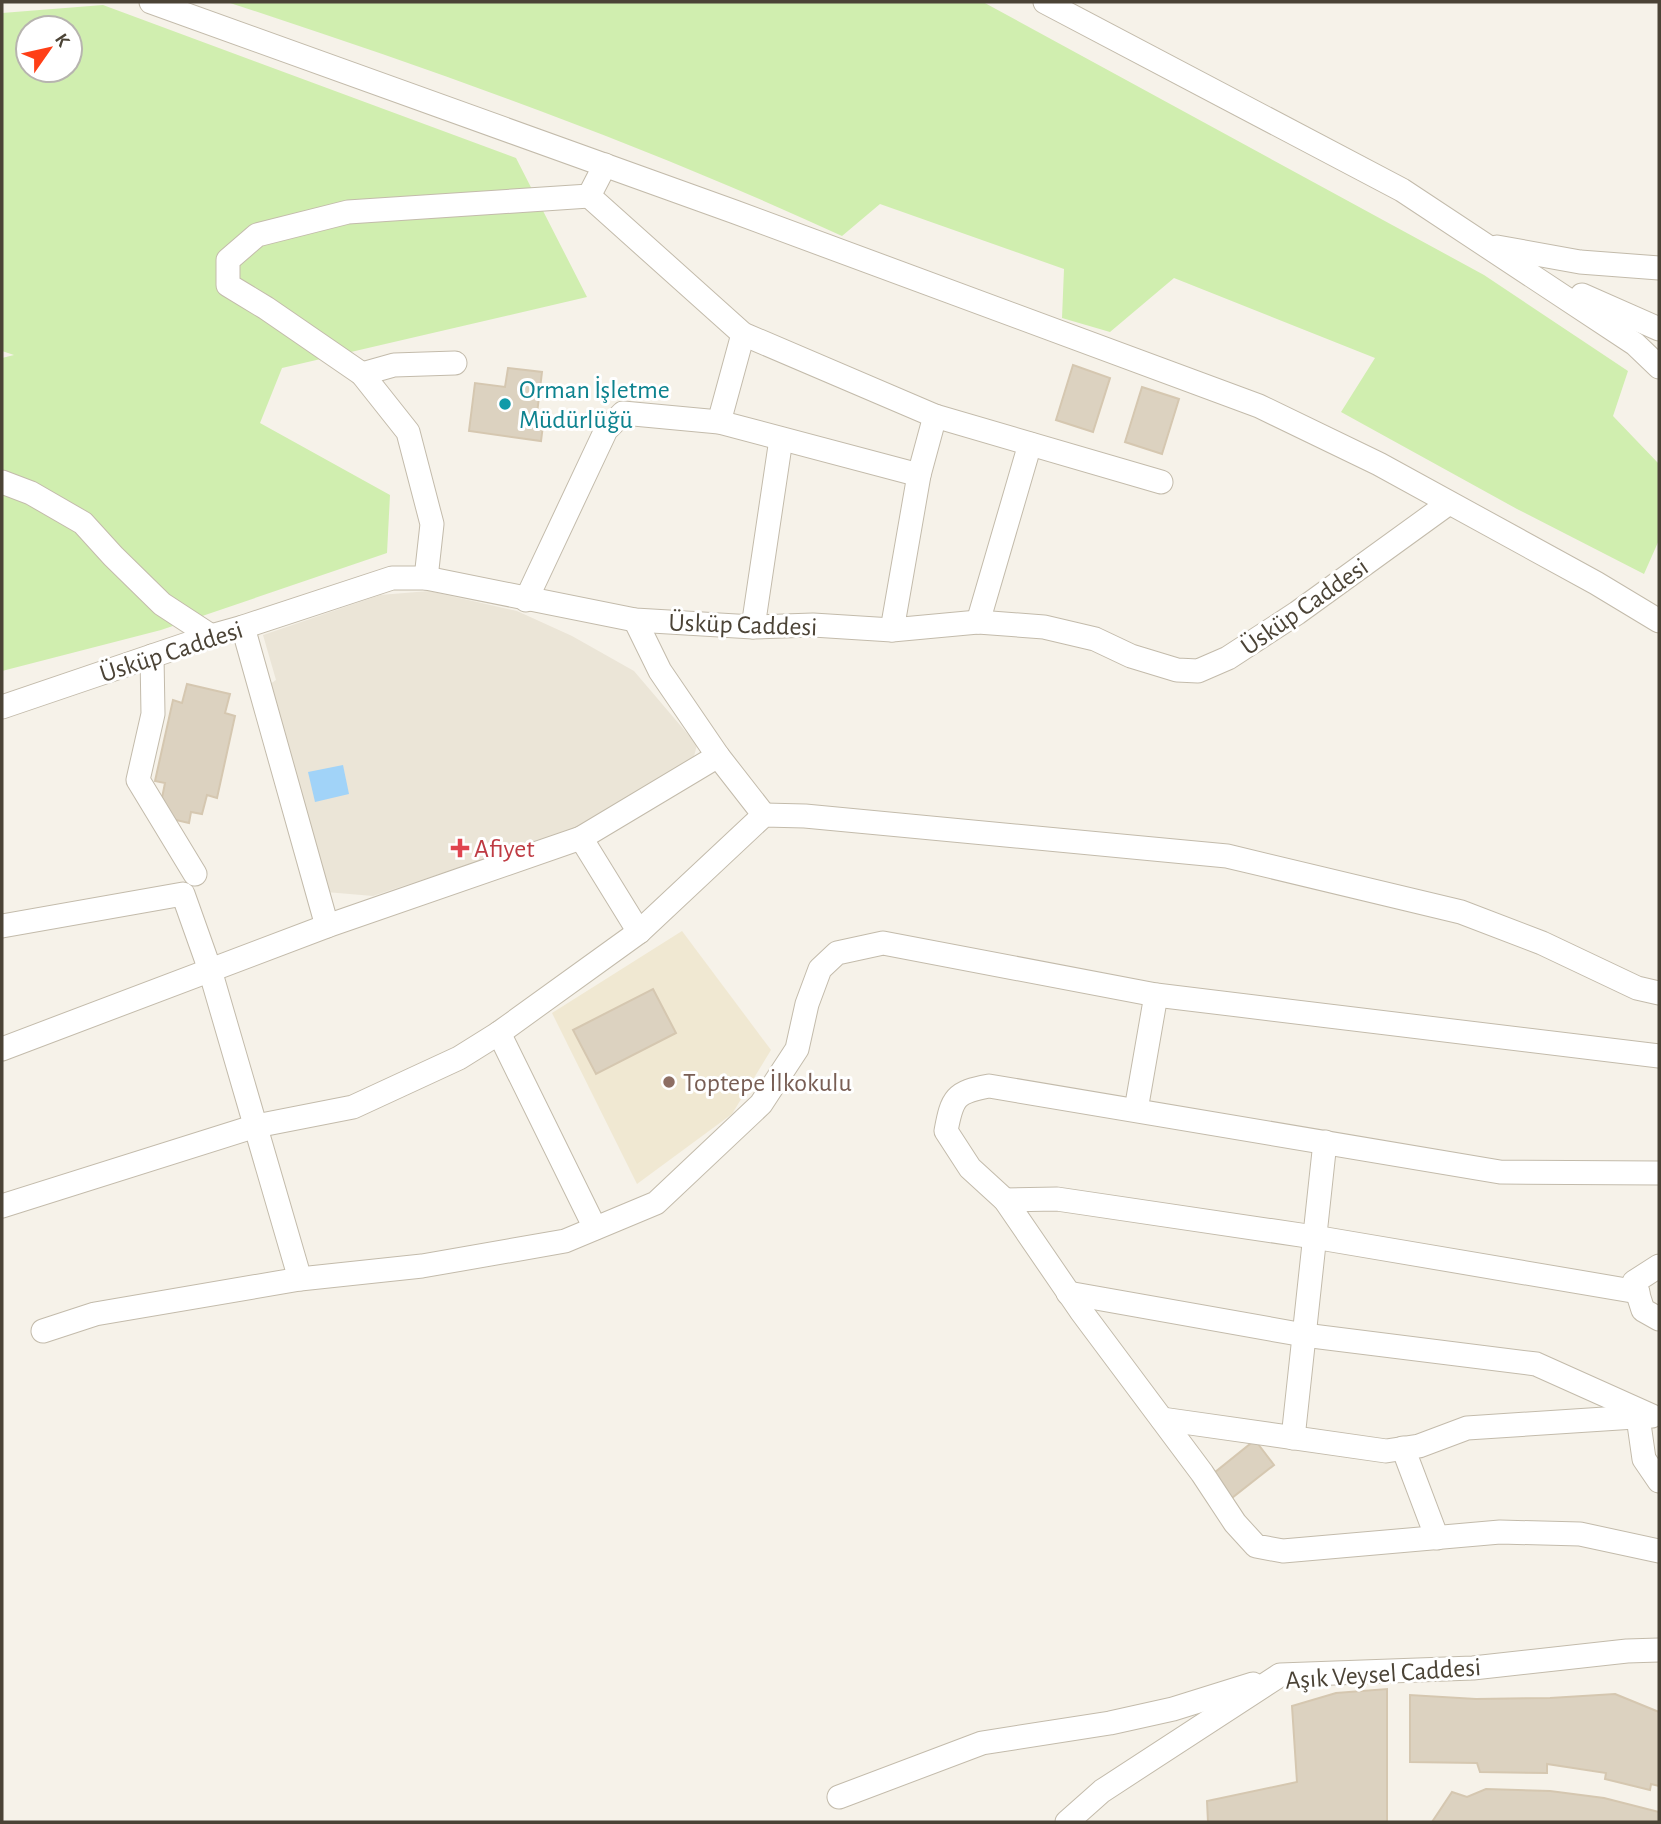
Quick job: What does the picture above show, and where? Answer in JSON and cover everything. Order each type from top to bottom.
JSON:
[{"type":"street","points":[[151,2],[605,165],[1259,406],[1379,464],[1654,612]]},
{"type":"street","points":[[1045,2],[1402,190],[1635,344],[1659,367]]},
{"type":"street","points":[[589,196],[605,165]]},
{"type":"street","points":[[426,578],[432,524],[408,432],[362,374],[228,285],[228,260],[257,235],[348,212],[589,196],[743,334],[935,416],[1161,482]]},
{"type":"street","points":[[1487,245],[1580,262],[1659,268]]},
{"type":"street","points":[[1512,262],[1659,329]]},
{"type":"street","points":[[719,422],[743,334]]},
{"type":"street","points":[[362,374],[394,365],[455,363]]},
{"type":"street","points":[[526,600],[606,430],[623,413],[719,422],[919,475]]},
{"type":"street","points":[[892,630],[919,475],[935,416]]},
{"type":"street","points":[[753,626],[780,439]]},
{"type":"street","points":[[978,622],[1030,444]]},
{"type":"street","points":[[2,482],[31,493],[83,523],[163,604],[211,635]]},
{"type":"street","name":"Üsküp Caddesi","points":[[2,707],[211,635],[392,578],[426,578],[635,620],[892,630],[978,622],[1044,627],[1095,639],[1131,656],[1177,670],[1198,671],[1228,658],[1297,613],[1449,503]]},
{"type":"street","points":[[635,620],[660,671],[718,756],[764,815]]},
{"type":"street","points":[[243,627],[327,926]]},
{"type":"street","points":[[152,656],[153,714],[138,780],[195,874]]},
{"type":"street","points":[[2,1049],[327,926],[581,838],[718,756]]},
{"type":"street","points":[[2,1206],[256,1126],[353,1107],[459,1058],[499,1033],[639,932],[764,815],[805,816],[1227,856],[1461,912],[1542,943],[1637,988],[1659,993]]},
{"type":"street","points":[[581,838],[639,932]]},
{"type":"street","points":[[2,926],[183,894],[210,970],[300,1279]]},
{"type":"street","points":[[43,1331],[95,1314],[300,1279],[422,1266],[565,1241],[656,1203],[761,1104],[797,1049],[807,1004],[820,969],[837,953],[883,943],[1156,995],[1659,1056]]},
{"type":"street","points":[[1136,1110],[1156,995]]},
{"type":"street","points":[[499,1033],[595,1228]]},
{"type":"street","points":[[1659,1173],[1500,1172],[989,1086],[968,1089],[951,1103],[946,1131],[970,1168],[1004,1200],[1068,1293],[1202,1473],[1235,1524],[1256,1546],[1283,1551],[1500,1532],[1580,1534],[1659,1551]]},
{"type":"street","points":[[1293,1438],[1325,1142]]},
{"type":"street","points":[[1004,1200],[1058,1199],[1314,1237],[1637,1292]]},
{"type":"street","points":[[1659,1265],[1634,1282],[1643,1310],[1659,1319]]},
{"type":"street","points":[[1068,1293],[1304,1335],[1536,1364],[1650,1416]]},
{"type":"street","points":[[1162,1419],[1386,1451],[1419,1446],[1466,1429],[1650,1416]]},
{"type":"street","points":[[1650,1416],[1644,1459],[1659,1481]]},
{"type":"street","points":[[1403,1448],[1437,1538]]},
{"type":"street","name":"Aşık Veysel Caddesi","points":[[1067,1822],[1102,1791],[1280,1675],[1473,1668],[1659,1650]]},
{"type":"street","points":[[839,1797],[982,1743],[1111,1723],[1173,1709],[1280,1675]]},
{"type":"shaded area","points":[[429,591],[517,611],[572,636],[634,671],[697,745],[693,760],[640,795],[567,832],[373,896],[326,892],[267,686],[276,680],[263,635],[380,595]]},
{"type":"shaded area","name":"Toptepe İlkokulu","points":[[682,931],[771,1050],[732,1114],[637,1184],[552,1013]]},
{"type":"green space","points":[[227,2],[983,2],[1484,275],[1628,371],[1613,416],[1659,464],[1659,540],[1644,574],[1517,509],[1341,412],[1375,358],[1174,278],[1110,332],[1062,318],[1064,269],[880,204],[842,236],[615,139],[383,54]]},
{"type":"green space","points":[[103,5],[516,158],[587,297],[282,368],[260,423],[390,495],[387,553],[161,630],[2,671],[2,358],[14,355],[2,351],[2,13]]},
{"type":"water","points":[[343,765],[349,794],[315,802],[308,772]]},
{"type":"building","points":[[1073,365],[1110,378],[1093,432],[1056,420]]},
{"type":"building","name":"Orman İşletme Müdürlüğü","points":[[508,368],[542,372],[536,422],[543,425],[541,441],[469,431],[475,383],[505,387]]},
{"type":"building","points":[[1142,387],[1179,399],[1162,454],[1125,442]]},
{"type":"building","points":[[187,684],[230,694],[225,713],[235,716],[217,798],[207,795],[202,814],[191,812],[189,823],[163,817],[161,803],[165,783],[155,781],[173,700],[182,703]]},
{"type":"building","points":[[653,989],[676,1033],[596,1074],[573,1030]]},
{"type":"building","points":[[1255,1440],[1274,1465],[1228,1501],[1209,1477]]},
{"type":"building","points":[[1387,1689],[1387,1822],[1208,1822],[1207,1801],[1297,1782],[1292,1706],[1336,1693]]},
{"type":"building","points":[[1615,1694],[1659,1712],[1659,1786],[1651,1784],[1650,1790],[1605,1779],[1606,1773],[1547,1764],[1547,1773],[1480,1772],[1477,1763],[1410,1762],[1410,1695],[1476,1699]]},
{"type":"building","points":[[1486,1789],[1550,1791],[1604,1798],[1659,1812],[1659,1822],[1432,1822],[1452,1792],[1467,1797]]},
{"type":"place","name":"Orman İşletme Müdürlüğü","points":[[505,404]]},
{"type":"place","name":"Afiyet","points":[[460,848]]},
{"type":"place","name":"Toptepe İlkokulu","points":[[669,1082]]}]
